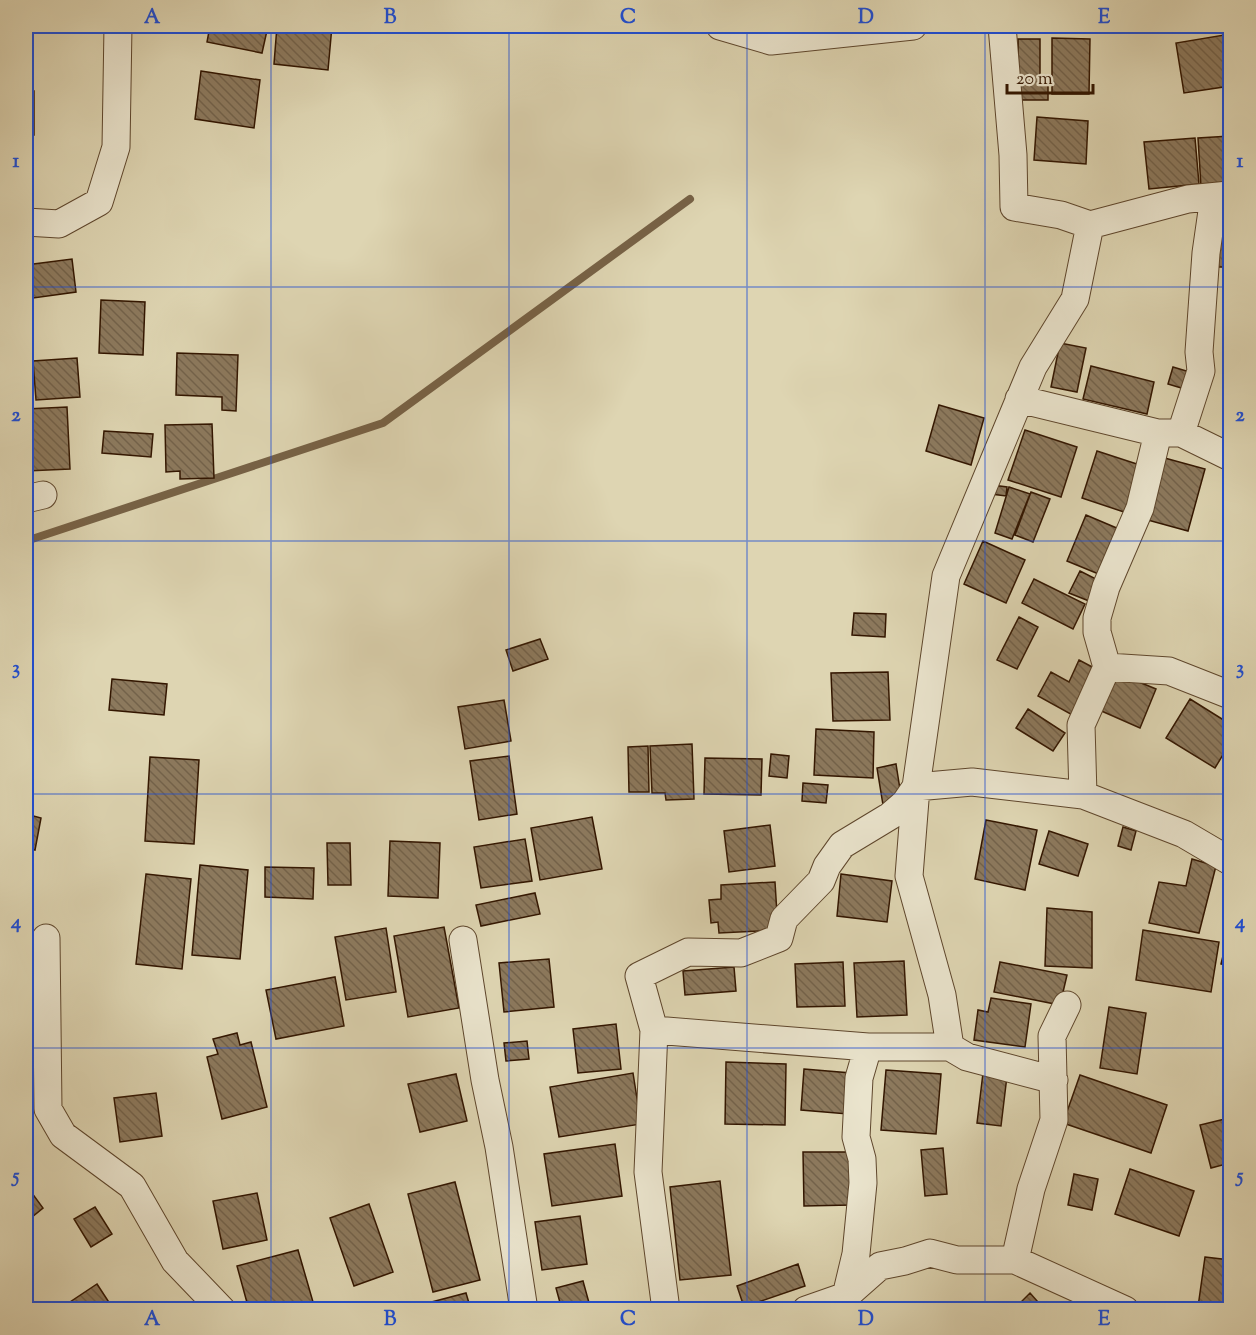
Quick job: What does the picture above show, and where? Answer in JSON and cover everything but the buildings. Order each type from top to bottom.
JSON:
[{"type":"street","points":[[26,222],[58,224],[99,202],[116,147],[118,26]]},
{"type":"street","points":[[720,26],[771,41],[913,26]]},
{"type":"street","points":[[1002,26],[1013,155],[1014,207],[1061,215],[1090,225],[1188,199],[1222,196],[1206,253],[1199,352],[1201,371],[1169,433],[1106,587],[1097,618],[1097,632],[1107,667],[1081,725],[1083,795]]},
{"type":"street","points":[[950,1047],[933,956],[910,883],[915,787],[946,576],[1033,367],[1075,299],[1090,225]]},
{"type":"street","points":[[1019,399],[1169,433],[1230,457]]},
{"type":"street","points":[[1107,667],[1169,671],[1230,695]]},
{"type":"street","points":[[915,787],[972,782],[1083,795],[1184,834],[1230,861]]},
{"type":"street","points":[[666,1310],[648,1172],[654,1030],[639,976],[688,952],[741,953],[779,938],[784,919],[821,881],[827,866],[842,845],[890,816],[905,803],[915,787]]},
{"type":"street","points":[[46,938],[48,1109],[63,1135],[132,1186],[175,1261],[222,1310]]},
{"type":"street","points":[[463,940],[485,1080],[499,1147],[524,1310]]},
{"type":"street","points":[[1015,1260],[1031,1189],[1054,1120],[1052,1036],[1067,1005]]},
{"type":"street","points":[[654,1030],[868,1047],[950,1047],[967,1057],[1054,1080]]},
{"type":"street","points":[[846,1296],[856,1254],[863,1183],[862,1159],[856,1137],[859,1078],[868,1047]]},
{"type":"street","points":[[806,1310],[846,1296],[880,1266],[930,1253],[957,1260],[1015,1260],[1125,1310]]},
{"type":"waterway","points":[[26,541],[383,423],[690,199]]}]
